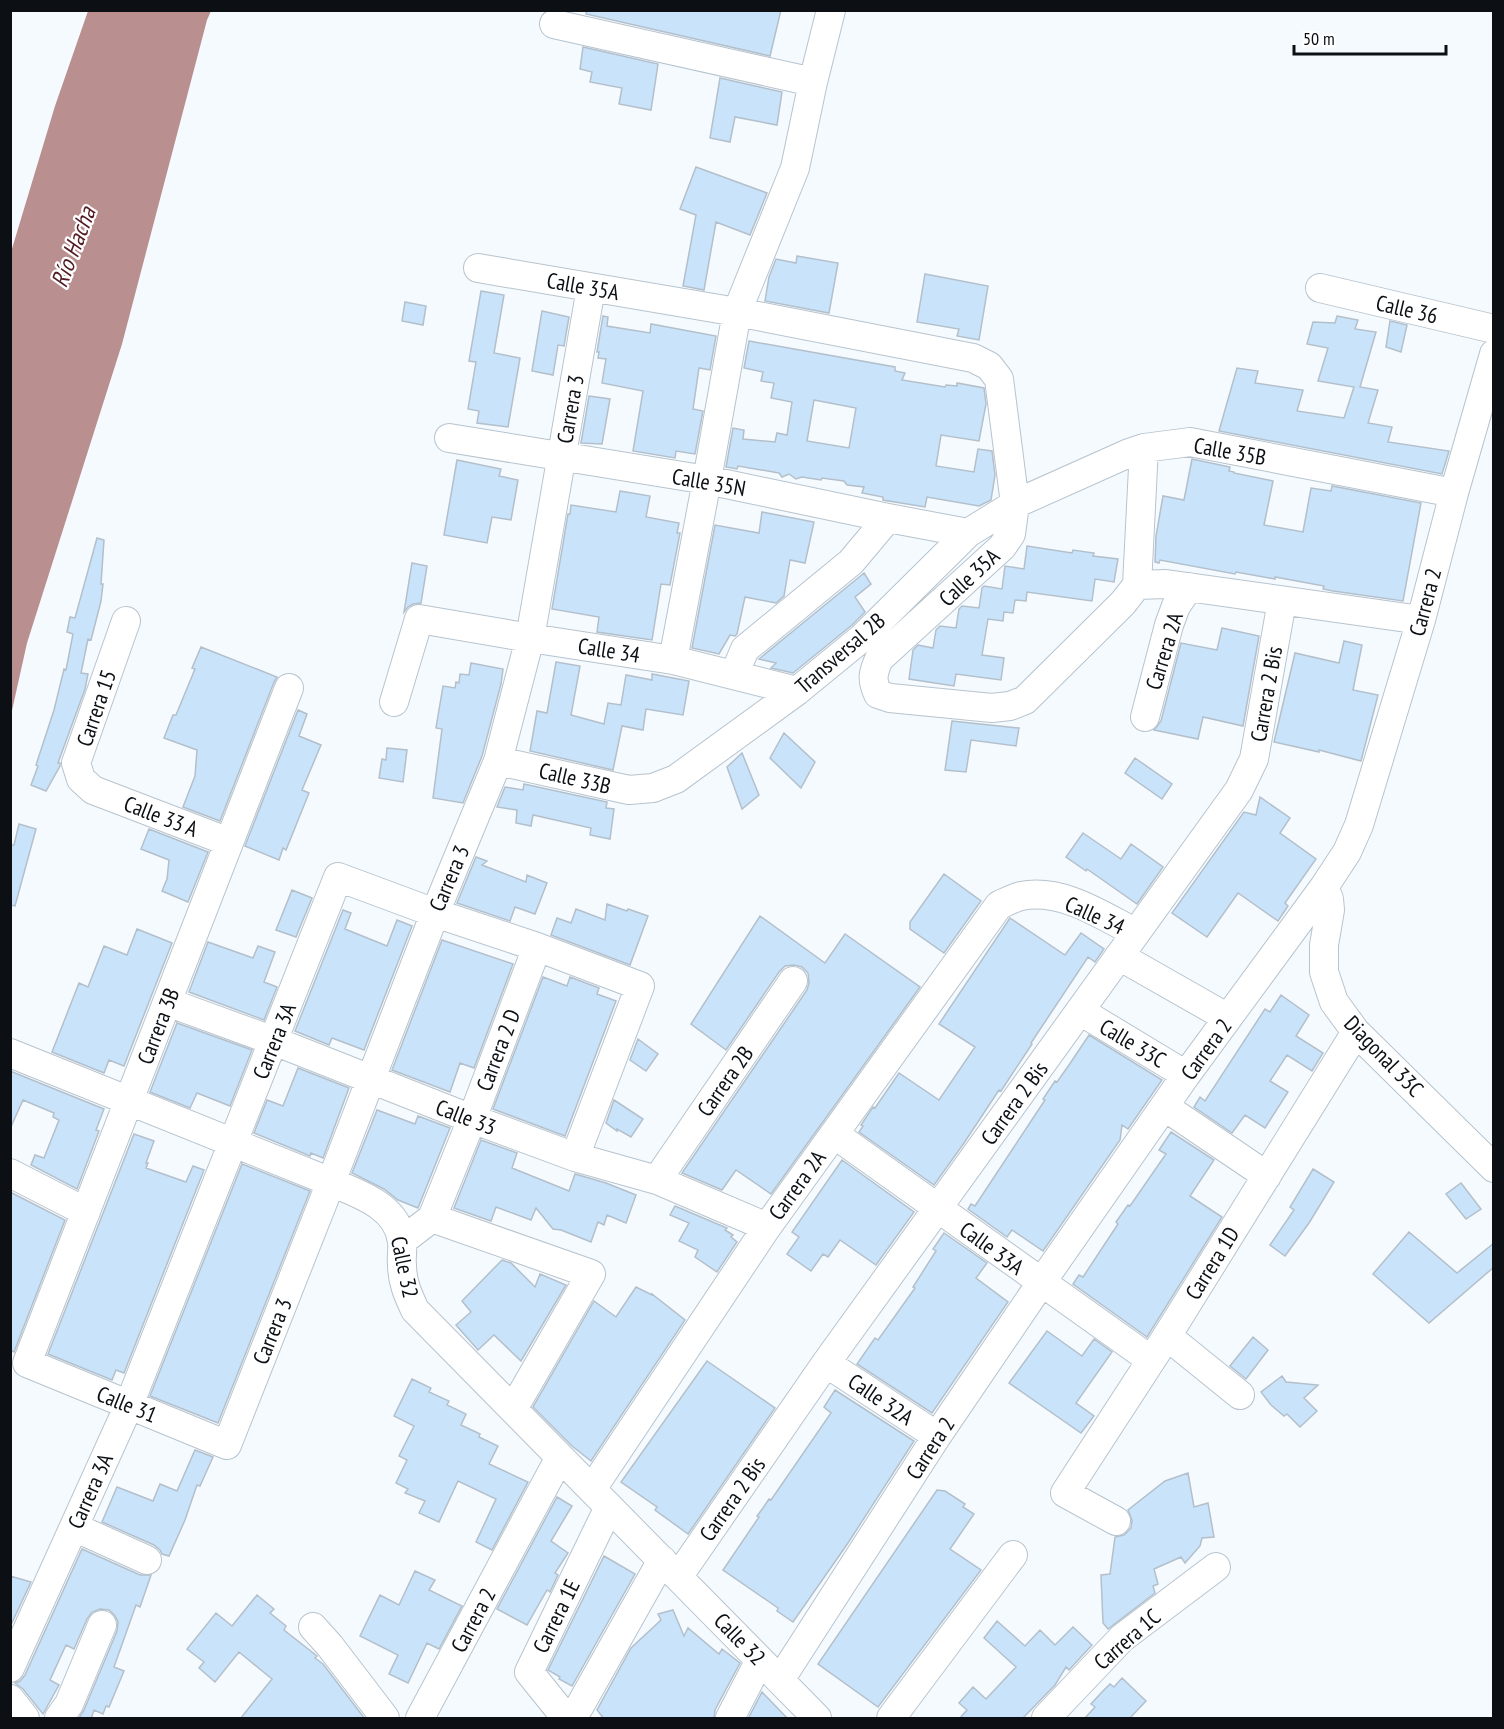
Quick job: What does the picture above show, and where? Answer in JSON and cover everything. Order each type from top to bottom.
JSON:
[{"type":"street","points":[[673,660],[737,312],[795,168],[831,10]]},
{"type":"street","points":[[554,24],[813,82]]},
{"type":"street","name":"Calle 35A","points":[[478,268],[737,312],[973,358],[989,366],[999,379],[1015,504],[1011,534],[1002,547],[879,659],[873,672],[873,684],[878,694],[890,698],[992,708],[1011,706],[1025,700],[1122,603],[1137,585]]},
{"type":"street","name":"Carrera 3","points":[[226,1445],[435,913],[498,761],[530,638],[591,288]]},
{"type":"street","name":"Calle 36","points":[[1320,288],[1494,329]]},
{"type":"street","name":"Carrera 2","points":[[780,1680],[937,1436],[1041,1283],[1347,852],[1359,825],[1421,620],[1494,354]]},
{"type":"street","name":"Calle 35N","points":[[449,438],[707,480],[968,533]]},
{"type":"street","name":"Calle 35B","points":[[1015,504],[1129,453],[1144,448],[1190,442],[1454,493]]},
{"type":"street","points":[[1144,448],[1137,585],[1166,584],[1421,620]]},
{"type":"street","name":"Transversal 2B","points":[[653,788],[675,779],[797,691],[863,637],[968,533],[1015,504]]},
{"type":"street","points":[[734,675],[745,649],[851,562],[888,518]]},
{"type":"street","name":"Carrera 2A","points":[[1145,717],[1169,625],[1176,606],[1188,587]]},
{"type":"street","name":"Carrera 2 Bis","points":[[670,1569],[826,1363],[1239,790],[1254,759],[1282,601]]},
{"type":"street","name":"Calle 34","points":[[394,702],[419,619],[673,660],[797,691]]},
{"type":"street","name":"Carrera 15","points":[[93,790],[81,779],[76,763],[126,621]]},
{"type":"street","name":"Carrera 3B","points":[[27,1363],[289,688]]},
{"type":"street","name":"Calle 33B","points":[[498,761],[629,790],[653,788]]},
{"type":"street","name":"Calle 33 A","points":[[93,790],[229,842]]},
{"type":"street","name":"Carrera 3A","points":[[10,1668],[129,1405],[338,877],[537,947],[640,987],[575,1157]]},
{"type":"street","name":"Diagonal 33C","points":[[1324,887],[1329,899],[1324,945],[1324,972],[1334,1002],[1356,1032],[1494,1167]]},
{"type":"street","name":"Calle 34","points":[[1018,896],[1039,894],[1076,902],[1136,933]]},
{"type":"street","name":"Carrera 2A","points":[[600,1498],[767,1227],[999,905],[1018,896]]},
{"type":"street","name":"Carrera 2 D","points":[[432,1218],[537,947]]},
{"type":"street","name":"Calle 34","points":[[1119,956],[1228,1018]]},
{"type":"street","name":"Carrera 2B","points":[[657,1180],[794,981]]},
{"type":"street","name":"Calle 33","points":[[167,1002],[575,1157],[657,1180],[767,1227]]},
{"type":"street","name":"Calle 33C","points":[[1080,1011],[1186,1076]]},
{"type":"street","name":"Carrera 1D","points":[[1116,1521],[1065,1492],[1167,1336],[1356,1032]]},
{"type":"street","name":"Calle 32","points":[[10,1053],[331,1182],[362,1195],[383,1208],[395,1222],[402,1241],[402,1268],[406,1292],[415,1310],[818,1719]]},
{"type":"street","points":[[1165,1107],[1266,1176]]},
{"type":"street","name":"Calle 33A","points":[[834,1134],[1151,1360]]},
{"type":"street","points":[[10,1173],[86,1212]]},
{"type":"street","points":[[402,1241],[432,1218]]},
{"type":"street","name":"Calle 32","points":[[432,1218],[591,1274],[513,1409]]},
{"type":"street","points":[[1167,1336],[1240,1395]]},
{"type":"street","name":"Calle 31","points":[[27,1363],[226,1445]]},
{"type":"street","name":"Calle 32A","points":[[826,1363],[937,1436]]},
{"type":"street","name":"Carrera 2","points":[[420,1719],[560,1457]]},
{"type":"street","name":"Carrera 1E","points":[[566,1719],[529,1672],[600,1498]]},
{"type":"street","points":[[74,1527],[147,1560]]},
{"type":"street","points":[[891,1719],[1013,1555]]},
{"type":"street","name":"Carrera 1C","points":[[1046,1719],[1122,1638],[1216,1567]]},
{"type":"street","points":[[573,1719],[670,1569]]},
{"type":"street","points":[[59,1719],[69,1704],[102,1625]]},
{"type":"street","points":[[313,1627],[385,1719]]},
{"type":"street","points":[[730,1719],[760,1660]]},
{"type":"street","points":[[10,1699],[25,1719]]},
{"type":"water","name":"Río Hacha","points":[[88,11],[211,11],[122,344],[27,643],[11,715],[11,252],[55,106]]},
{"type":"building","points":[[587,10],[781,10],[770,56],[586,14]]},
{"type":"building","points":[[583,47],[658,64],[651,110],[619,104],[622,88],[590,82],[592,72],[580,69]]},
{"type":"building","points":[[720,78],[782,92],[777,125],[735,117],[730,142],[710,138]]},
{"type":"building","points":[[696,167],[767,193],[750,235],[716,222],[704,290],[683,286],[696,215],[680,209]]},
{"type":"building","points":[[797,256],[838,263],[829,313],[765,301],[769,277],[776,259],[796,263]]},
{"type":"building","points":[[925,274],[988,286],[979,340],[957,336],[959,329],[917,322]]},
{"type":"building","points":[[481,291],[504,295],[494,353],[520,358],[508,427],[477,423],[479,411],[468,409],[476,362],[469,361]]},
{"type":"building","points":[[405,302],[426,306],[423,325],[402,321]]},
{"type":"building","points":[[542,311],[569,317],[564,346],[558,345],[553,375],[532,371]]},
{"type":"building","points":[[603,316],[608,317],[607,326],[650,333],[651,324],[716,336],[710,370],[699,368],[693,409],[703,411],[695,454],[676,451],[675,458],[633,451],[643,391],[602,383],[606,359],[598,358],[599,352],[597,352]]},
{"type":"building","points":[[1337,316],[1358,320],[1355,329],[1376,332],[1360,387],[1378,390],[1368,423],[1392,427],[1388,442],[1449,451],[1442,474],[1219,431],[1237,368],[1258,371],[1255,383],[1303,390],[1297,411],[1344,418],[1354,387],[1318,381],[1328,348],[1307,344],[1313,322],[1335,323]]},
{"type":"building","points":[[1390,321],[1407,325],[1401,352],[1386,347]]},
{"type":"building","points":[[749,341],[895,367],[895,371],[905,373],[902,380],[945,387],[946,385],[957,386],[957,383],[984,388],[986,404],[979,441],[941,435],[936,466],[974,472],[978,449],[992,451],[995,475],[991,500],[979,506],[927,497],[925,507],[883,500],[883,497],[862,493],[864,487],[847,485],[844,481],[802,477],[796,479],[789,474],[782,477],[779,473],[738,466],[737,469],[726,467],[733,428],[744,430],[743,439],[775,442],[777,433],[787,435],[792,402],[771,398],[774,383],[761,381],[763,372],[744,368]],"holes":[[[814,400],[856,408],[849,448],[807,441]]]},
{"type":"building","points":[[589,396],[610,399],[602,444],[581,443]]},
{"type":"building","points":[[1192,459],[1230,467],[1229,471],[1234,473],[1273,481],[1264,525],[1303,532],[1311,488],[1331,491],[1332,486],[1421,503],[1403,601],[1333,591],[1323,589],[1324,586],[1275,577],[1275,579],[1236,572],[1235,574],[1160,560],[1159,563],[1155,562],[1156,536],[1163,496],[1184,500]]},
{"type":"building","points":[[457,460],[501,469],[499,476],[518,480],[511,520],[492,517],[487,543],[444,535]]},
{"type":"building","points":[[620,491],[650,496],[646,517],[679,523],[677,533],[680,533],[670,585],[661,584],[652,640],[597,632],[599,617],[552,609],[571,505],[616,512]]},
{"type":"building","points":[[762,512],[814,522],[805,563],[790,560],[784,596],[776,603],[745,597],[737,634],[730,635],[719,654],[692,648],[715,525],[759,533]]},
{"type":"building","points":[[97,538],[104,540],[101,584],[103,584],[101,601],[91,640],[88,639],[81,673],[88,674],[85,689],[58,763],[60,766],[46,791],[31,785],[64,669],[66,670],[73,634],[67,632],[70,617],[75,618]]},
{"type":"building","points":[[1027,546],[1072,553],[1073,550],[1094,553],[1093,556],[1118,559],[1114,582],[1095,579],[1092,601],[1027,592],[1026,601],[1015,600],[1013,613],[1004,612],[1003,621],[988,619],[982,655],[1004,658],[1001,680],[956,674],[954,686],[909,679],[913,650],[918,645],[933,648],[936,630],[940,626],[956,628],[959,609],[962,606],[979,608],[984,586],[1002,589],[1005,566],[1024,569]]},
{"type":"building","points":[[412,563],[427,566],[421,603],[413,604],[404,612]]},
{"type":"building","points":[[864,573],[871,584],[855,597],[865,612],[852,625],[793,673],[771,668],[776,663],[759,659]]},
{"type":"building","points":[[1222,628],[1259,636],[1243,726],[1203,717],[1198,739],[1154,730],[1161,721],[1181,643],[1217,650]]},
{"type":"building","points":[[1344,641],[1362,645],[1353,690],[1378,695],[1361,761],[1274,742],[1295,653],[1339,663]]},
{"type":"building","points":[[201,647],[277,677],[220,821],[183,807],[195,776],[197,750],[164,738],[195,669],[192,668]]},
{"type":"building","points":[[556,662],[580,666],[571,715],[604,724],[608,703],[621,705],[626,675],[652,680],[652,674],[689,681],[683,715],[646,709],[643,730],[622,726],[613,770],[530,751],[537,711],[547,713]]},
{"type":"building","points":[[471,663],[503,669],[482,756],[463,803],[433,798],[442,729],[436,728],[443,686],[455,688],[456,682],[459,683],[460,674],[469,675]]},
{"type":"building","points":[[298,710],[307,714],[299,736],[321,745],[302,790],[309,793],[286,850],[283,848],[279,860],[245,846]]},
{"type":"building","points":[[952,721],[1019,728],[1016,746],[971,740],[966,772],[945,770]]},
{"type":"building","points":[[784,733],[815,762],[801,788],[770,758]]},
{"type":"building","points":[[387,748],[407,750],[403,782],[379,778],[382,759],[386,760]]},
{"type":"building","points":[[742,753],[759,795],[742,809],[727,767]]},
{"type":"building","points":[[1135,758],[1172,784],[1162,799],[1125,773]]},
{"type":"building","points":[[524,784],[607,802],[606,808],[614,809],[610,839],[590,835],[591,828],[533,815],[531,826],[516,823],[517,810],[497,807],[505,787],[523,790]]},
{"type":"building","points":[[1260,797],[1290,818],[1280,833],[1316,859],[1285,903],[1288,906],[1278,921],[1238,893],[1207,937],[1172,913],[1244,812],[1256,815]]},
{"type":"building","points":[[19,824],[36,829],[15,906],[10,905],[10,845],[14,845]]},
{"type":"building","points":[[149,829],[208,852],[188,902],[162,891],[167,879],[169,860],[141,849]]},
{"type":"building","points":[[1083,833],[1121,859],[1131,844],[1163,867],[1137,904],[1066,857]]},
{"type":"building","points":[[476,857],[487,861],[482,865],[526,882],[527,875],[547,883],[535,914],[515,907],[510,921],[457,903]]},
{"type":"building","points":[[944,874],[981,901],[944,953],[910,929],[910,922]]},
{"type":"building","points":[[292,890],[312,898],[296,937],[276,930]]},
{"type":"building","points":[[607,904],[648,916],[630,965],[551,935],[557,918],[571,923],[576,909],[605,920]]},
{"type":"building","points":[[343,910],[351,913],[345,929],[387,946],[397,920],[412,926],[364,1050],[332,1038],[329,1045],[295,1031]]},
{"type":"building","points":[[760,916],[825,963],[845,934],[920,987],[771,1194],[736,1170],[722,1190],[682,1173],[807,990],[808,973],[802,967],[785,966],[726,1050],[691,1024]]},
{"type":"building","points":[[1010,918],[1065,955],[1081,933],[1104,949],[1095,962],[1088,957],[1001,1091],[999,1090],[934,1185],[859,1132],[873,1107],[875,1108],[899,1073],[939,1100],[975,1047],[939,1024]]},
{"type":"building","points":[[137,929],[172,943],[124,1066],[109,1060],[104,1073],[52,1052],[79,983],[88,987],[104,946],[127,955]]},
{"type":"building","points":[[442,940],[513,964],[474,1068],[460,1063],[450,1092],[392,1070]]},
{"type":"building","points":[[208,942],[253,958],[258,946],[275,952],[264,982],[277,987],[264,1020],[189,992]]},
{"type":"building","points":[[543,977],[567,986],[570,977],[599,988],[597,994],[616,1001],[565,1136],[493,1109]]},
{"type":"building","points":[[1281,995],[1309,1015],[1296,1036],[1323,1053],[1312,1071],[1287,1055],[1270,1081],[1288,1092],[1265,1128],[1245,1115],[1232,1133],[1194,1107],[1200,1097],[1205,1101],[1265,1009],[1270,1012]]},
{"type":"building","points":[[177,1023],[252,1050],[230,1106],[197,1093],[190,1108],[150,1092]]},
{"type":"building","points":[[1089,1035],[1162,1080],[1128,1129],[1122,1125],[1120,1140],[1043,1251],[1012,1230],[1007,1237],[968,1209],[971,1204],[975,1206],[1045,1100],[1043,1099],[1055,1081],[1057,1082]]},
{"type":"building","points":[[638,1039],[658,1054],[646,1071],[630,1060]]},
{"type":"building","points":[[298,1068],[349,1088],[323,1158],[311,1153],[310,1156],[254,1133],[267,1100],[283,1106]]},
{"type":"building","points":[[10,1071],[104,1109],[96,1130],[99,1131],[77,1189],[31,1165],[35,1155],[44,1158],[59,1120],[53,1117],[54,1113],[23,1100],[10,1129]]},
{"type":"building","points":[[614,1100],[643,1119],[631,1137],[606,1123]]},
{"type":"building","points":[[377,1110],[415,1124],[418,1116],[450,1128],[418,1208],[398,1200],[384,1189],[352,1173]]},
{"type":"building","points":[[1171,1132],[1214,1160],[1190,1196],[1222,1217],[1147,1337],[1073,1284],[1079,1275],[1083,1277],[1118,1224],[1116,1222],[1128,1205],[1130,1206],[1166,1154],[1159,1150]]},
{"type":"building","points":[[134,1134],[154,1141],[146,1168],[186,1182],[193,1166],[204,1170],[124,1373],[116,1370],[112,1380],[48,1354]]},
{"type":"building","points":[[481,1140],[517,1153],[512,1168],[569,1191],[575,1174],[636,1195],[626,1223],[607,1215],[604,1225],[598,1222],[591,1242],[553,1229],[536,1208],[531,1220],[496,1207],[491,1221],[454,1208]]},
{"type":"building","points":[[842,1160],[914,1212],[876,1265],[840,1240],[828,1257],[823,1254],[811,1271],[787,1254],[799,1237],[792,1232]]},
{"type":"building","points":[[242,1164],[310,1191],[218,1423],[150,1396]]},
{"type":"building","points":[[1313,1169],[1334,1182],[1285,1256],[1270,1245],[1294,1210],[1290,1207]]},
{"type":"building","points":[[1461,1183],[1481,1209],[1466,1219],[1446,1194]]},
{"type":"building","points":[[10,1192],[65,1220],[14,1352],[10,1350]]},
{"type":"building","points":[[675,1206],[727,1228],[725,1230],[733,1235],[731,1237],[737,1242],[717,1272],[695,1257],[698,1250],[679,1241],[689,1223],[670,1215]]},
{"type":"building","points":[[1409,1232],[1457,1273],[1494,1243],[1494,1267],[1429,1323],[1373,1274]]},
{"type":"building","points":[[944,1233],[987,1263],[976,1278],[1008,1302],[932,1413],[857,1364],[875,1338],[878,1340],[915,1288],[913,1287],[936,1251],[933,1249]]},
{"type":"building","points":[[502,1260],[511,1263],[535,1287],[540,1274],[566,1285],[521,1361],[494,1335],[478,1350],[456,1325],[471,1312],[462,1301]]},
{"type":"building","points":[[636,1287],[652,1294],[685,1320],[591,1461],[572,1446],[533,1407],[594,1301],[616,1317]]},
{"type":"building","points":[[1047,1331],[1082,1356],[1094,1339],[1112,1352],[1076,1403],[1094,1416],[1081,1433],[1009,1383]]},
{"type":"building","points":[[1253,1337],[1268,1350],[1246,1379],[1230,1366]]},
{"type":"building","points":[[707,1361],[775,1408],[688,1534],[655,1510],[657,1507],[621,1482]]},
{"type":"building","points":[[1282,1376],[1286,1382],[1318,1385],[1304,1398],[1317,1411],[1300,1427],[1287,1414],[1284,1416],[1271,1405],[1261,1392]]},
{"type":"building","points":[[412,1379],[431,1388],[429,1392],[449,1401],[447,1405],[466,1414],[461,1425],[498,1446],[489,1464],[528,1482],[492,1550],[476,1542],[496,1499],[458,1481],[439,1522],[419,1513],[425,1501],[405,1493],[408,1489],[396,1483],[407,1460],[399,1456],[414,1426],[394,1416]]},
{"type":"building","points":[[835,1390],[914,1441],[848,1543],[793,1622],[777,1611],[778,1608],[723,1570],[759,1517],[757,1516],[769,1499],[771,1500],[831,1413],[824,1407]]},
{"type":"building","points":[[195,1450],[213,1457],[200,1486],[197,1485],[169,1556],[162,1554],[154,1545],[102,1522],[117,1487],[153,1501],[160,1484],[177,1491]]},
{"type":"building","points":[[1188,1473],[1194,1507],[1208,1503],[1214,1537],[1202,1538],[1200,1546],[1185,1563],[1181,1557],[1154,1569],[1158,1584],[1153,1586],[1155,1593],[1108,1629],[1103,1623],[1101,1575],[1110,1574],[1115,1537],[1124,1535],[1131,1528],[1132,1520],[1128,1510],[1165,1481]]},
{"type":"building","points":[[937,1490],[945,1491],[965,1504],[963,1507],[974,1514],[950,1549],[981,1570],[878,1707],[818,1664]]},
{"type":"building","points":[[557,1497],[572,1506],[551,1541],[568,1553],[555,1573],[558,1575],[550,1592],[547,1590],[527,1625],[497,1609]]},
{"type":"building","points":[[82,1549],[140,1575],[151,1575],[140,1607],[136,1605],[114,1667],[124,1671],[109,1707],[106,1706],[103,1714],[94,1710],[91,1719],[79,1718],[117,1631],[118,1622],[109,1610],[100,1609],[92,1612],[74,1649],[66,1645],[50,1680],[59,1685],[43,1714],[23,1689],[15,1683],[25,1675]]},
{"type":"building","points":[[604,1556],[635,1574],[572,1686],[548,1670]]},
{"type":"building","points":[[415,1571],[435,1580],[429,1590],[462,1606],[439,1649],[427,1643],[408,1683],[389,1674],[398,1655],[360,1636],[380,1595],[399,1605]]},
{"type":"building","points":[[10,1576],[31,1582],[10,1627]]},
{"type":"building","points":[[257,1595],[274,1609],[270,1613],[286,1626],[284,1630],[317,1656],[315,1658],[323,1664],[365,1719],[240,1719],[272,1679],[239,1652],[215,1682],[199,1668],[204,1662],[187,1649],[216,1613],[232,1626]]},
{"type":"building","points":[[673,1610],[684,1636],[688,1628],[719,1654],[722,1649],[740,1663],[715,1710],[714,1719],[604,1719],[597,1710],[631,1648],[661,1620],[658,1614]]},
{"type":"building","points":[[997,1621],[1025,1646],[1040,1630],[1055,1645],[1073,1627],[1092,1645],[1069,1670],[1066,1667],[1055,1685],[1022,1719],[959,1719],[967,1710],[959,1703],[973,1687],[986,1699],[1016,1667],[984,1638]]},
{"type":"building","points":[[1122,1678],[1146,1701],[1129,1719],[1084,1719],[1095,1707],[1091,1704],[1101,1693],[1110,1684],[1114,1687]]},
{"type":"building","points":[[762,1692],[788,1719],[748,1719]]}]
